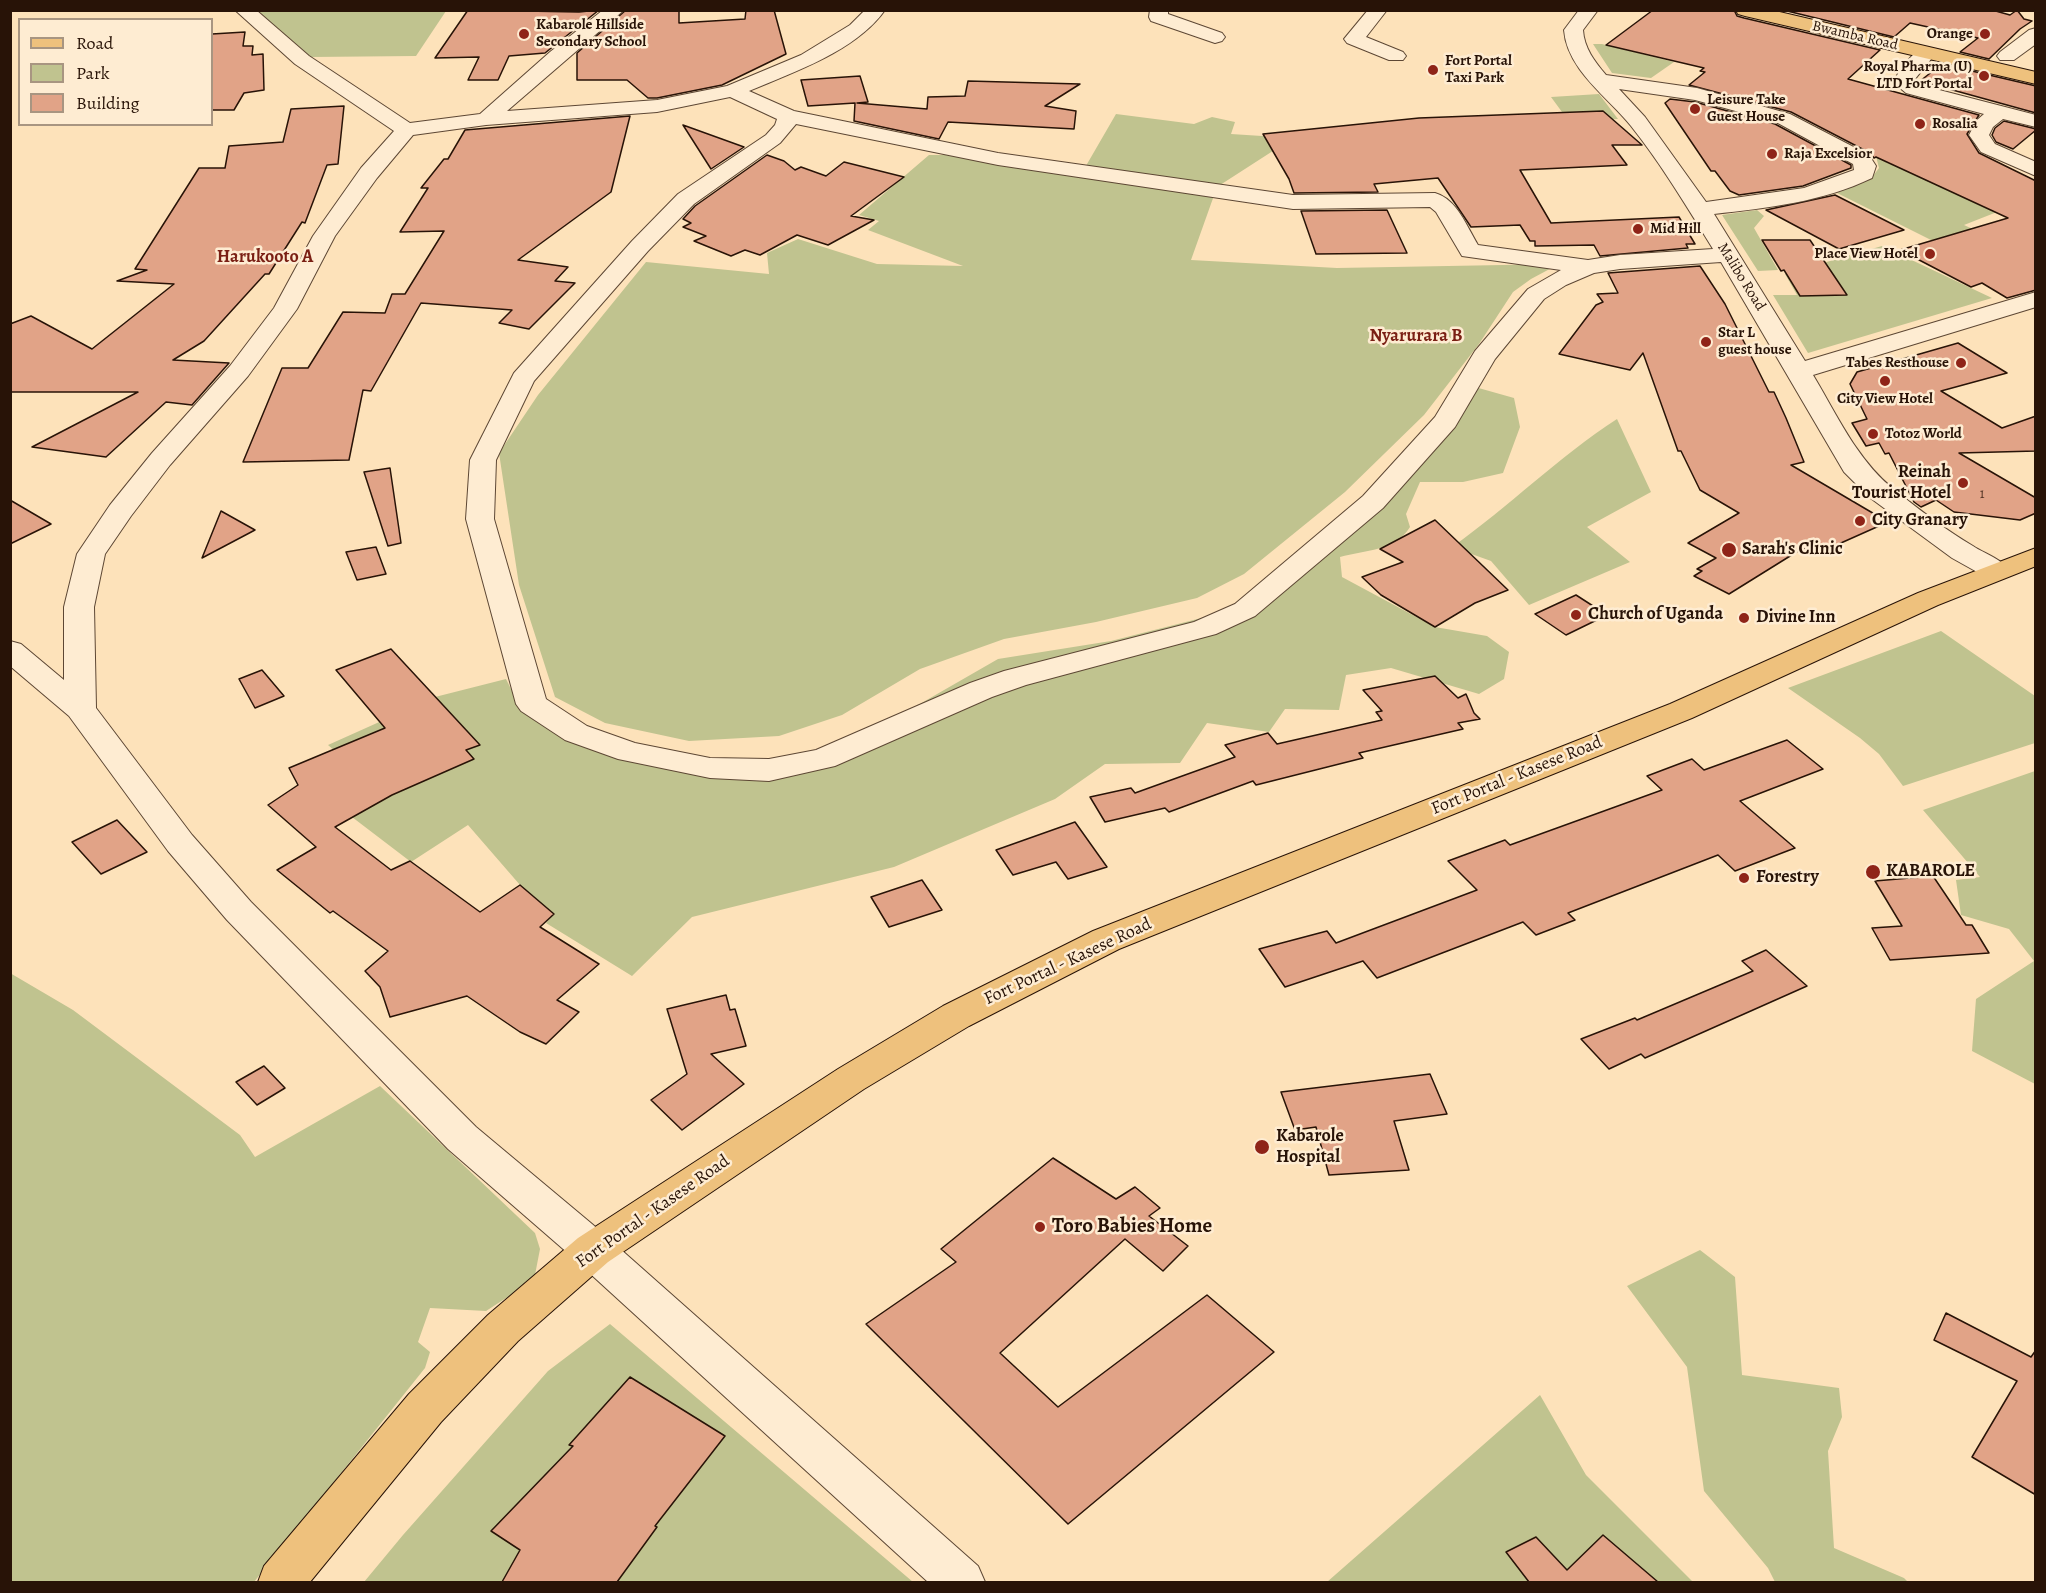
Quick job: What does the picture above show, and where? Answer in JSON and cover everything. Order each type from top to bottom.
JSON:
[{"type":"main road","name":"Bwamba Road","points":[[1745,10],[2036,78]]},
{"type":"main road","name":"Bwamba Road","points":[[1813,10],[2036,62]]},
{"type":"main road","points":[[1870,40],[1886,27]]},
{"type":"main road","name":"Fort Portal - Kasese Road","points":[[281,1582],[425,1408],[504,1328],[593,1250],[851,1079],[956,1016],[1106,940],[1681,711],[1996,571],[2036,556]]},
{"type":"street","points":[[244,10],[302,60],[406,130]]},
{"type":"street","points":[[486,119],[557,56],[615,10]]},
{"type":"street","points":[[80,709],[79,607],[92,554],[127,502],[161,459],[239,371],[278,318],[324,236],[369,173],[406,130],[486,119],[657,106],[732,91],[808,59],[857,29],[876,10]]},
{"type":"street","points":[[1159,10],[1158,17],[1215,37]]},
{"type":"street","points":[[1378,10],[1354,39],[1396,56]]},
{"type":"street","name":"Malibo Road","points":[[1589,10],[1573,30],[1574,41],[1589,68],[1638,122],[1700,209],[1854,466],[1879,491],[1962,552],[1996,571]]},
{"type":"street","points":[[2007,56],[2036,34]]},
{"type":"street","points":[[1926,53],[1905,78],[1904,84],[1913,89],[2036,121]]},
{"type":"street","points":[[1600,80],[1697,94],[1783,118],[1861,160],[1865,166],[1864,173],[1836,186],[1788,197],[1700,209]]},
{"type":"street","points":[[732,91],[788,116],[998,159],[1293,202],[1435,200],[1445,208],[1470,251],[1588,267]]},
{"type":"street","points":[[1999,112],[1984,124],[1979,135],[1988,148],[2036,170]]},
{"type":"street","points":[[788,116],[785,127],[773,139],[686,199],[640,246],[524,378],[483,460],[480,519],[532,704],[576,733],[629,752],[710,768],[769,770],[824,759],[981,690],[1015,678],[1205,628],[1245,610],[1380,494],[1446,421],[1484,356],[1536,294],[1558,280],[1588,267],[1620,261],[1728,255]]},
{"type":"street","points":[[1798,371],[2036,299]]},
{"type":"street","points":[[10,650],[80,709],[180,843],[239,911],[462,1138],[593,1250],[960,1582]]},
{"type":"green space","points":[[259,11],[446,11],[416,56],[311,57],[264,19]]},
{"type":"green space","points":[[1593,44],[1602,44],[1674,62],[1651,78],[1612,73]]},
{"type":"green space","points":[[1599,94],[1618,119],[1582,120],[1576,112],[1562,112],[1551,97]]},
{"type":"green space","points":[[1116,114],[1194,124],[1212,117],[1235,122],[1231,134],[1293,138],[1217,187],[1191,260],[1337,268],[1559,264],[1513,292],[1479,344],[1424,415],[1345,492],[1244,574],[1197,598],[1096,622],[1004,639],[920,669],[842,715],[779,736],[689,741],[605,723],[555,697],[519,585],[499,453],[538,395],[646,262],[769,274],[767,253],[798,239],[877,264],[963,266],[868,230],[879,221],[859,215],[929,155],[966,155],[1083,171]]},
{"type":"green space","points":[[1956,135],[1997,212],[1964,225],[2035,258],[2009,279],[1837,193],[1873,176],[1879,168],[1876,156]]},
{"type":"green space","points":[[1757,210],[1764,216],[1754,228],[1778,270],[1758,271],[1722,215]]},
{"type":"green space","points":[[1882,246],[1992,298],[1808,353],[1773,295],[1797,295],[1785,274]]},
{"type":"green space","points":[[1475,387],[1514,398],[1520,427],[1503,473],[1463,482],[1420,482],[1406,514],[1410,527],[1404,535],[1388,545],[1340,557],[1342,577],[1435,627],[1487,636],[1509,652],[1504,679],[1479,694],[1391,668],[1346,675],[1339,710],[1285,709],[1269,732],[1207,723],[1180,763],[1105,764],[1055,799],[894,867],[692,917],[632,976],[546,923],[553,914],[520,885],[468,825],[411,862],[352,817],[387,797],[328,745],[435,697],[506,679],[522,711],[582,742],[743,771],[845,747],[998,659],[1111,641],[1229,611],[1361,503]]},
{"type":"green space","points":[[1617,419],[1651,492],[1587,527],[1630,562],[1529,605],[1491,561],[1452,547],[1574,449]]},
{"type":"green space","points":[[1941,631],[2035,696],[2035,743],[1903,786],[1879,754],[1788,688]]},
{"type":"green space","points":[[2036,771],[2035,1084],[1972,1051],[1976,999],[2034,961],[2009,929],[1961,915],[1956,880],[1980,877],[1923,810]]},
{"type":"green space","points":[[10,973],[73,1010],[240,1135],[255,1157],[380,1086],[535,1233],[540,1249],[534,1280],[486,1311],[430,1308],[418,1342],[430,1352],[425,1368],[254,1582],[11,1582]]},
{"type":"green space","points":[[1700,1250],[1735,1277],[1742,1375],[1839,1388],[1842,1417],[1828,1451],[1834,1548],[1904,1578],[1908,1582],[1775,1582],[1768,1568],[1704,1491],[1687,1367],[1627,1286]]},
{"type":"green space","points":[[610,1324],[913,1582],[364,1582],[548,1371]]},
{"type":"green space","points":[[1540,1395],[1586,1475],[1693,1582],[1327,1582]]},
{"type":"building","points":[[468,10],[579,12],[599,10],[545,53],[509,56],[498,80],[468,80],[479,57],[435,58]]},
{"type":"building","points":[[626,10],[679,10],[679,23],[745,19],[746,10],[774,10],[786,54],[722,85],[657,98],[648,98],[627,80],[577,80],[577,53]]},
{"type":"building","points":[[1653,10],[1734,10],[1737,16],[1744,18],[1880,50],[1848,79],[1979,115],[1967,134],[1979,153],[2036,181],[2036,290],[2007,298],[1982,283],[1971,287],[1900,250],[2008,218],[1874,158],[1870,153],[1791,112],[1689,85],[1705,72],[1700,71],[1704,68],[1606,45]]},
{"type":"building","points":[[1783,10],[1992,10],[2010,15],[2017,10],[2024,19],[2032,21],[2020,29],[1989,59],[1960,52],[1978,38],[1910,23],[1894,37]]},
{"type":"building","points":[[245,32],[243,46],[253,46],[252,55],[263,54],[264,90],[244,93],[234,110],[213,110],[213,34]]},
{"type":"building","points":[[1942,64],[2036,86],[2036,113],[1920,81]]},
{"type":"building","points":[[860,76],[868,102],[857,103],[927,109],[928,97],[965,96],[968,81],[1080,84],[1045,106],[1076,111],[1074,129],[948,122],[939,139],[854,121],[855,103],[808,106],[801,80]]},
{"type":"building","points":[[1670,99],[1695,102],[1775,124],[1851,165],[1851,168],[1803,186],[1739,195],[1730,191],[1715,171],[1711,171],[1665,103]]},
{"type":"building","points":[[344,106],[338,164],[327,165],[305,223],[302,222],[269,274],[265,274],[204,341],[173,360],[229,363],[192,405],[166,402],[106,457],[32,447],[138,392],[10,392],[10,324],[31,316],[92,349],[174,284],[117,281],[147,270],[135,269],[199,168],[225,168],[229,146],[283,142],[291,109]]},
{"type":"building","points":[[1603,111],[1642,145],[1612,145],[1627,165],[1520,170],[1551,223],[1679,217],[1695,244],[1686,244],[1688,248],[1600,256],[1594,245],[1535,246],[1535,241],[1530,241],[1520,225],[1471,227],[1438,178],[1374,184],[1378,192],[1294,193],[1289,179],[1263,134],[1419,118]]},
{"type":"building","points":[[630,116],[611,192],[518,260],[568,267],[555,281],[575,283],[529,329],[499,323],[512,310],[421,303],[371,391],[363,390],[349,460],[243,462],[282,368],[308,368],[343,312],[385,313],[392,294],[405,294],[444,231],[400,232],[428,188],[421,188],[444,159],[448,159],[465,130]]},
{"type":"building","points":[[2004,121],[2036,130],[2013,149],[1996,142],[1992,135],[1995,128]]},
{"type":"building","points":[[683,125],[744,147],[711,169]]},
{"type":"building","points":[[767,155],[784,161],[795,170],[801,167],[826,176],[844,162],[904,177],[851,216],[874,220],[828,245],[797,235],[760,255],[745,250],[731,256],[694,241],[706,236],[683,227],[691,223],[683,219],[695,206]]},
{"type":"building","points":[[1835,195],[1904,230],[1839,249],[1766,210]]},
{"type":"building","points":[[1387,210],[1407,253],[1316,254],[1301,211]]},
{"type":"building","points":[[1762,240],[1810,240],[1847,295],[1800,296]]},
{"type":"building","points":[[1700,266],[1725,304],[1769,392],[1774,392],[1786,418],[1804,462],[1791,465],[1888,522],[1814,555],[1803,548],[1729,594],[1694,576],[1702,571],[1697,569],[1716,558],[1688,543],[1739,513],[1700,490],[1681,451],[1678,451],[1643,353],[1630,370],[1559,354],[1596,305],[1603,302],[1597,294],[1618,293],[1608,273]]},
{"type":"building","points":[[1958,343],[2007,373],[1941,391],[2002,428],[2036,416],[2036,451],[1959,453],[2036,498],[2036,513],[2020,520],[1954,512],[1936,500],[1921,507],[1914,502],[1889,453],[1885,454],[1879,443],[1866,446],[1852,423],[1867,419],[1850,384],[1857,372]]},
{"type":"building","points":[[390,468],[401,543],[388,546],[364,472]]},
{"type":"building","points":[[10,500],[51,524],[10,544]]},
{"type":"building","points":[[221,511],[255,530],[202,558]]},
{"type":"building","points":[[1435,520],[1508,590],[1475,603],[1435,627],[1381,595],[1362,577],[1403,562],[1380,549]]},
{"type":"building","points":[[376,547],[386,574],[357,580],[346,552]]},
{"type":"building","points":[[1576,595],[1607,615],[1566,635],[1535,614]]},
{"type":"building","points":[[391,649],[480,745],[466,750],[474,759],[392,795],[335,827],[391,870],[410,861],[480,912],[520,885],[554,914],[540,927],[599,964],[557,1000],[579,1012],[546,1044],[520,1032],[467,996],[390,1017],[380,987],[365,971],[388,951],[333,911],[330,913],[277,870],[316,847],[268,805],[298,785],[289,768],[385,728],[336,670]]},
{"type":"building","points":[[262,670],[284,696],[255,708],[239,679]]},
{"type":"building","points":[[1435,676],[1458,698],[1466,694],[1474,713],[1480,719],[1458,723],[1463,729],[1359,753],[1363,758],[1256,785],[1253,781],[1169,812],[1165,808],[1105,822],[1090,797],[1131,788],[1135,793],[1235,757],[1225,745],[1268,733],[1277,744],[1382,720],[1376,712],[1382,711],[1363,690]]},
{"type":"building","points":[[1787,740],[1823,769],[1740,801],[1795,848],[1735,871],[1718,855],[1568,913],[1575,920],[1536,935],[1523,922],[1377,978],[1363,961],[1285,987],[1259,949],[1327,931],[1336,943],[1477,890],[1448,861],[1505,840],[1510,845],[1662,790],[1647,776],[1692,759],[1704,770]]},
{"type":"building","points":[[117,820],[147,852],[101,874],[72,842]]},
{"type":"building","points":[[1075,822],[1107,867],[1068,879],[1056,862],[1013,875],[996,850]]},
{"type":"building","points":[[1933,876],[1966,925],[1972,925],[1989,953],[1890,960],[1872,928],[1902,926],[1875,881]]},
{"type":"building","points":[[922,880],[942,910],[889,927],[871,897]]},
{"type":"building","points":[[1766,950],[1807,986],[1645,1058],[1641,1054],[1609,1069],[1581,1039],[1635,1018],[1637,1020],[1753,971],[1742,961]]},
{"type":"building","points":[[726,995],[730,1010],[735,1009],[746,1046],[711,1054],[744,1084],[682,1130],[651,1100],[687,1074],[667,1009]]},
{"type":"building","points":[[264,1066],[285,1088],[257,1105],[236,1082]]},
{"type":"building","points":[[1430,1074],[1447,1114],[1394,1121],[1409,1170],[1329,1175],[1316,1127],[1295,1130],[1281,1092]]},
{"type":"building","points":[[1053,1158],[1116,1199],[1135,1187],[1160,1208],[1149,1216],[1188,1246],[1163,1271],[1125,1239],[1000,1353],[1058,1407],[1207,1295],[1274,1352],[1068,1524],[866,1324],[956,1262],[941,1249]]},
{"type":"building","points":[[1946,1313],[2031,1357],[2036,1350],[2036,1495],[1972,1457],[2017,1381],[1934,1340]]},
{"type":"building","points":[[630,1377],[725,1436],[655,1526],[657,1527],[617,1582],[502,1582],[520,1550],[491,1531],[573,1446],[569,1445]]},
{"type":"building","points":[[1603,1535],[1658,1582],[1529,1582],[1506,1552],[1536,1537],[1567,1570]]},
{"type":"place","name":"Kabarole Hillside Secondary School","points":[[524,34]]},
{"type":"place","name":"Orange","points":[[1985,34]]},
{"type":"place","name":"Fort Portal Taxi Park","points":[[1433,70]]},
{"type":"place","name":"Royal Pharma (U) LTD Fort Portal","points":[[1984,76]]},
{"type":"place","name":"Leisure Take Guest House","points":[[1695,109]]},
{"type":"place","name":"Rosalia","points":[[1920,124]]},
{"type":"place","name":"Raja Excelsior","points":[[1772,154]]},
{"type":"place","name":"Mid Hill","points":[[1638,229]]},
{"type":"place","name":"Place View Hotel","points":[[1930,254]]},
{"type":"place","name":"Star L guest house","points":[[1706,342]]},
{"type":"place","name":"Tabes Resthouse","points":[[1961,363]]},
{"type":"place","name":"City View Hotel","points":[[1885,381]]},
{"type":"place","name":"Totoz World","points":[[1873,434]]},
{"type":"place","name":"Reinah Tourist Hotel","points":[[1963,483]]},
{"type":"place","name":"City Granary","points":[[1860,521]]},
{"type":"place","name":"Sarah's Clinic","points":[[1729,550]]},
{"type":"place","name":"Church of Uganda","points":[[1576,615]]},
{"type":"place","name":"Divine Inn","points":[[1744,618]]},
{"type":"place","name":"KABAROLE","points":[[1873,872]]},
{"type":"place","name":"Forestry","points":[[1744,878]]},
{"type":"place","name":"Kabarole Hospital","points":[[1262,1147]]},
{"type":"place","name":"Toro Babies Home","points":[[1040,1227]]},
{"type":"district","name":"Harukooto A","points":[[265,258]]},
{"type":"district","name":"Nyarurara B","points":[[1416,337]]}]
